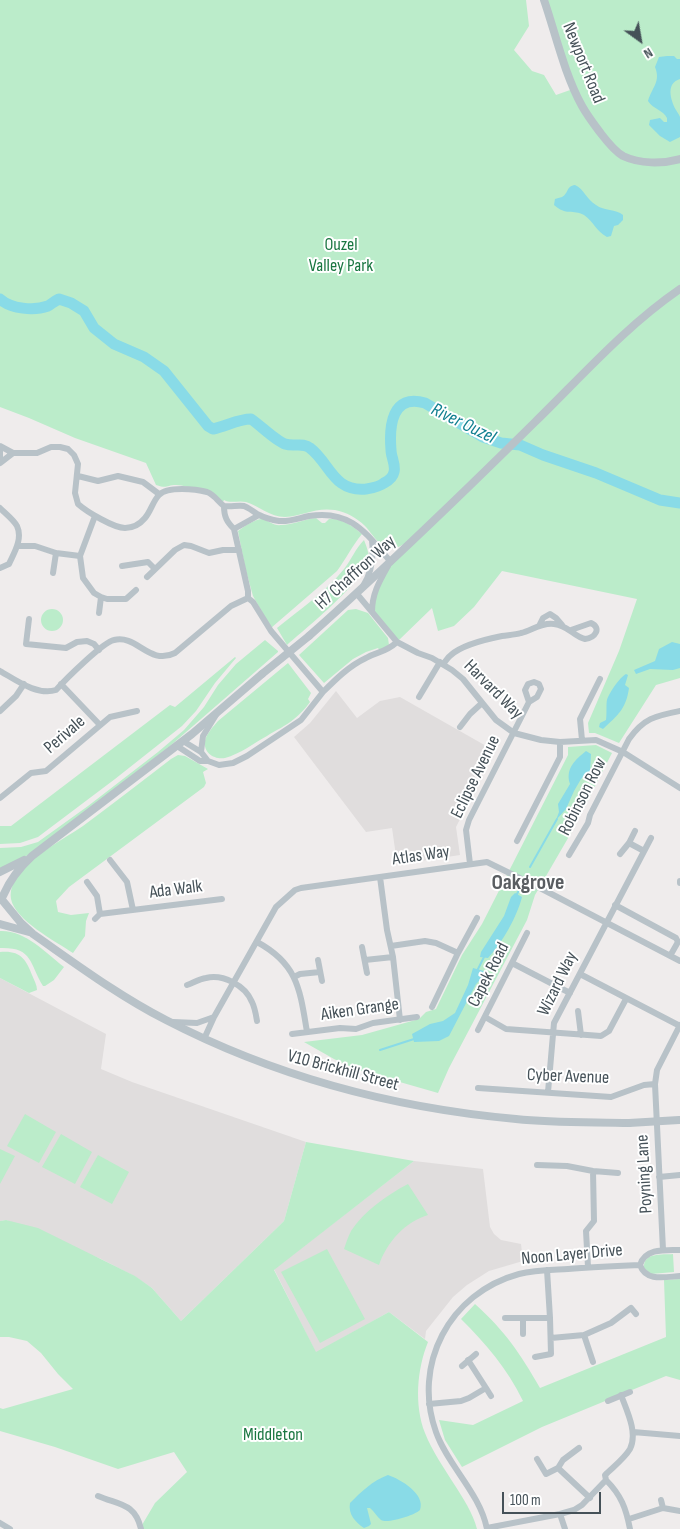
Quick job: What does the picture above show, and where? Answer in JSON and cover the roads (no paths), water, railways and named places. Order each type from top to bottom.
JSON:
[{"type":"street","name":"Newport Road","points":[[544,0],[573,88],[586,113],[609,144],[621,155],[641,162],[680,159]]},
{"type":"street","name":"H7 Chaffron Way","points":[[0,912],[2,895],[8,883],[16,871],[32,856],[180,743],[309,636],[390,564],[626,332],[680,289]]},
{"type":"street","points":[[0,446],[13,453],[37,453],[51,447],[60,446],[68,449],[74,455],[78,464],[75,493],[78,504],[95,516],[124,528],[135,527],[145,517],[159,494],[175,488],[207,492],[224,506],[244,506],[260,515],[282,521],[310,516],[336,516],[348,519],[372,541],[390,564],[375,589],[372,613]]},
{"type":"street","points":[[0,451],[0,463]]},
{"type":"street","points":[[0,463],[13,453]]},
{"type":"street","points":[[78,476],[98,481],[118,476],[143,482],[159,494]]},
{"type":"street","points":[[224,506],[226,519],[234,529],[248,598]]},
{"type":"street","points":[[0,508],[16,525],[19,536],[18,546],[9,564],[0,568]]},
{"type":"street","points":[[234,529],[260,515]]},
{"type":"street","points":[[95,516],[80,556],[83,578],[94,593],[107,599],[126,599],[136,590]]},
{"type":"street","points":[[180,743],[200,761],[208,761],[219,765],[233,763],[247,756],[301,720],[334,680],[350,668],[367,657],[385,651],[397,642],[357,593],[367,579],[371,567],[374,553],[372,541]]},
{"type":"street","points":[[147,577],[175,550],[184,545],[208,553],[223,550],[239,550]]},
{"type":"street","points":[[18,546],[34,546],[56,553],[80,556]]},
{"type":"street","points":[[53,573],[56,553]]},
{"type":"street","points":[[122,566],[148,562],[155,569]]},
{"type":"street","points":[[99,613],[101,597]]},
{"type":"street","points":[[0,671],[41,692],[56,690],[107,642],[122,639],[155,656],[168,656],[175,653],[231,606],[248,598]]},
{"type":"street","points":[[248,598],[253,602],[264,622],[323,692]]},
{"type":"street","points":[[29,619],[26,644],[66,648],[77,642],[87,641],[94,644],[99,650]]},
{"type":"street","points":[[420,697],[442,663],[452,654],[471,644],[502,636],[515,635],[533,630],[539,626],[556,624],[571,630]]},
{"type":"street","name":"Harvard Way","points":[[397,642],[442,663],[463,679],[496,720],[514,733],[540,740],[560,742],[596,740],[622,752],[680,788]]},
{"type":"street","points":[[582,740],[580,719],[600,679]]},
{"type":"street","points":[[0,711],[16,696],[24,684]]},
{"type":"street","name":"Perivale","points":[[61,684],[100,725]]},
{"type":"street","name":"Eclipse Avenue","points":[[470,864],[466,830],[468,820],[529,702]]},
{"type":"street","points":[[460,727],[470,714],[482,704]]},
{"type":"street","name":"Perivale","points":[[0,798],[31,773],[46,771],[110,717],[140,710]]},
{"type":"street","name":"Robinson Row","points":[[570,855],[629,739],[648,719],[680,711]]},
{"type":"street","points":[[201,752],[203,736],[218,712]]},
{"type":"street","points":[[517,841],[560,757],[560,742]]},
{"type":"street","points":[[180,743],[201,752],[208,761]]},
{"type":"street","points":[[620,854],[629,843],[635,831]]},
{"type":"street","name":"Wizard Way","points":[[548,1092],[554,1023],[651,838]]},
{"type":"street","points":[[629,843],[644,851]]},
{"type":"street","name":"H7 Chaffron Way","points":[[0,872],[32,856]]},
{"type":"street","name":"Ada Walk","points":[[110,860],[127,882],[133,910]]},
{"type":"street","name":"Atlas Way","points":[[204,1039],[214,1016],[276,907],[295,890],[301,888],[487,862],[680,961]]},
{"type":"street","points":[[380,877],[387,930],[393,956],[400,1020]]},
{"type":"street","name":"Ada Walk","points":[[87,882],[97,896],[98,917],[133,910],[222,899]]},
{"type":"street","name":"V10 Brickhill Street","points":[[2,895],[21,923],[33,934],[114,990],[167,1021],[204,1039],[291,1074],[420,1107],[485,1116],[548,1121],[629,1123],[680,1120]]},
{"type":"street","points":[[615,905],[676,938],[678,942],[670,956]]},
{"type":"street","points":[[432,1007],[477,918]]},
{"type":"street","name":"V10 Brickhill Street","points":[[0,924],[20,928],[33,934]]},
{"type":"street","name":"Capek Road","points":[[478,1030],[527,934]]},
{"type":"street","points":[[391,946],[426,941],[436,943],[458,953]]},
{"type":"street","name":"Aiken Grange","points":[[257,942],[270,949],[288,966],[302,998],[307,1032]]},
{"type":"street","points":[[362,947],[367,974]]},
{"type":"street","points":[[364,960],[393,956]]},
{"type":"street","points":[[318,960],[322,981]]},
{"type":"street","points":[[512,964],[570,994]]},
{"type":"street","points":[[294,977],[300,974],[320,972]]},
{"type":"street","points":[[580,974],[680,1025],[657,1070],[655,1084]]},
{"type":"street","points":[[187,986],[203,978],[213,976],[224,978],[244,990],[252,1000],[257,1021]]},
{"type":"street","points":[[485,1018],[506,1029],[602,1036],[609,1031],[626,999]]},
{"type":"street","points":[[578,1010],[581,1035]]},
{"type":"street","points":[[167,1021],[197,1023],[214,1016]]},
{"type":"street","name":"Aiken Grange","points":[[292,1034],[340,1028],[356,1029],[417,1016]]},
{"type":"street","name":"Cyber Avenue","points":[[478,1088],[611,1097],[644,1085],[655,1084]]},
{"type":"street","name":"Poyning Lane","points":[[655,1084],[663,1250]]},
{"type":"street","points":[[537,1165],[566,1166],[618,1173]]},
{"type":"street","points":[[588,1267],[586,1231],[594,1222],[594,1171]]},
{"type":"street","points":[[659,1177],[680,1175]]},
{"type":"street","name":"Noon Layer Drive","points":[[680,1250],[649,1252],[643,1258],[640,1265],[644,1273],[651,1277],[680,1276]]},
{"type":"street","name":"Noon Layer Drive","points":[[487,1528],[479,1506],[441,1445],[429,1404],[428,1382],[435,1351],[445,1328],[463,1306],[476,1295],[503,1279],[519,1274],[547,1270],[640,1265]]},
{"type":"street","points":[[535,1357],[551,1354],[547,1270]]},
{"type":"street","points":[[551,1338],[584,1335],[611,1323],[629,1305],[636,1314]]},
{"type":"street","points":[[505,1318],[550,1318]]},
{"type":"street","points":[[523,1318],[523,1334]]},
{"type":"street","points":[[584,1335],[593,1362]]},
{"type":"street","points":[[462,1366],[476,1354]]},
{"type":"street","points":[[468,1360],[491,1396]]},
{"type":"street","points":[[429,1404],[470,1398],[486,1388]]},
{"type":"street","points":[[608,1401],[630,1392]]},
{"type":"street","points":[[621,1395],[633,1432],[630,1449],[605,1475],[606,1480],[614,1488],[625,1505],[630,1529]]},
{"type":"street","points":[[633,1432],[680,1436]]},
{"type":"street","points":[[538,1459],[546,1474],[558,1468],[563,1460],[579,1448]]},
{"type":"street","points":[[558,1468],[590,1498]]},
{"type":"street","points":[[487,1528],[560,1514],[582,1505],[606,1480]]},
{"type":"street","points":[[98,1496],[130,1508],[137,1516],[141,1529]]},
{"type":"street","points":[[661,1500],[663,1508]]},
{"type":"street","points":[[628,1520],[663,1508],[680,1511]]},
{"type":"street","points":[[560,1514],[565,1529]]},
{"type":"street","points":[[0,1523],[10,1529]]},
{"type":"water","points":[[674,56],[680,59],[680,79],[673,84],[670,92],[680,117],[680,137],[670,142],[660,136],[649,125],[650,120],[660,118],[667,122],[667,118],[648,101],[657,77],[655,67],[659,57]]},
{"type":"water","points":[[575,185],[596,205],[623,215],[623,220],[614,226],[611,236],[607,237],[604,235],[584,215],[562,210],[554,205],[555,199],[562,197],[570,187]]},
{"type":"water","points":[[672,642],[680,644],[680,668],[673,670],[650,669],[636,674],[634,670],[655,661],[659,649]]},
{"type":"water","points":[[626,674],[628,675],[625,685],[629,688],[626,701],[617,715],[603,729],[599,727],[600,723],[606,720],[608,697],[612,689]]},
{"type":"water","points":[[586,751],[591,754],[590,771],[581,779],[566,809],[556,820],[559,812],[558,804],[570,784],[570,769],[575,761]]},
{"type":"water","points":[[515,893],[522,897],[517,913],[499,945],[488,958],[480,957],[481,952],[504,916],[511,897]]},
{"type":"water","points":[[473,968],[484,971],[483,977],[476,984],[449,1036],[439,1041],[414,1042],[412,1034],[430,1024],[443,1021],[455,1013],[468,985]]},
{"type":"water","points":[[388,1475],[399,1480],[416,1493],[421,1504],[420,1510],[401,1518],[384,1521],[370,1508],[367,1508],[371,1524],[364,1528],[353,1517],[350,1511],[350,1503],[372,1484]]},
{"type":"waterway","name":"River Ouzel","points":[[0,299],[10,305],[30,309],[48,306],[59,299],[71,303],[84,311],[94,328],[114,344],[144,357],[164,371],[208,426],[213,429],[251,419],[285,444],[304,445],[310,448],[339,481],[355,489],[378,486],[393,476],[394,464],[391,453],[392,422],[399,407],[414,401],[425,403],[483,437],[501,443],[520,445],[596,473],[660,500],[680,503]]},
{"type":"waterway","points":[[530,867],[557,819]]},
{"type":"waterway","points":[[516,896],[519,890]]},
{"type":"waterway","points":[[477,971],[484,957]]},
{"type":"waterway","points":[[380,1050],[414,1039]]},
{"type":"district","name":"Oakgrove","points":[[528,883]]},
{"type":"park label","name":"Ouzel Valley Park","points":[[341,255]]},
{"type":"park label","name":"Middleton","points":[[273,1435]]}]
